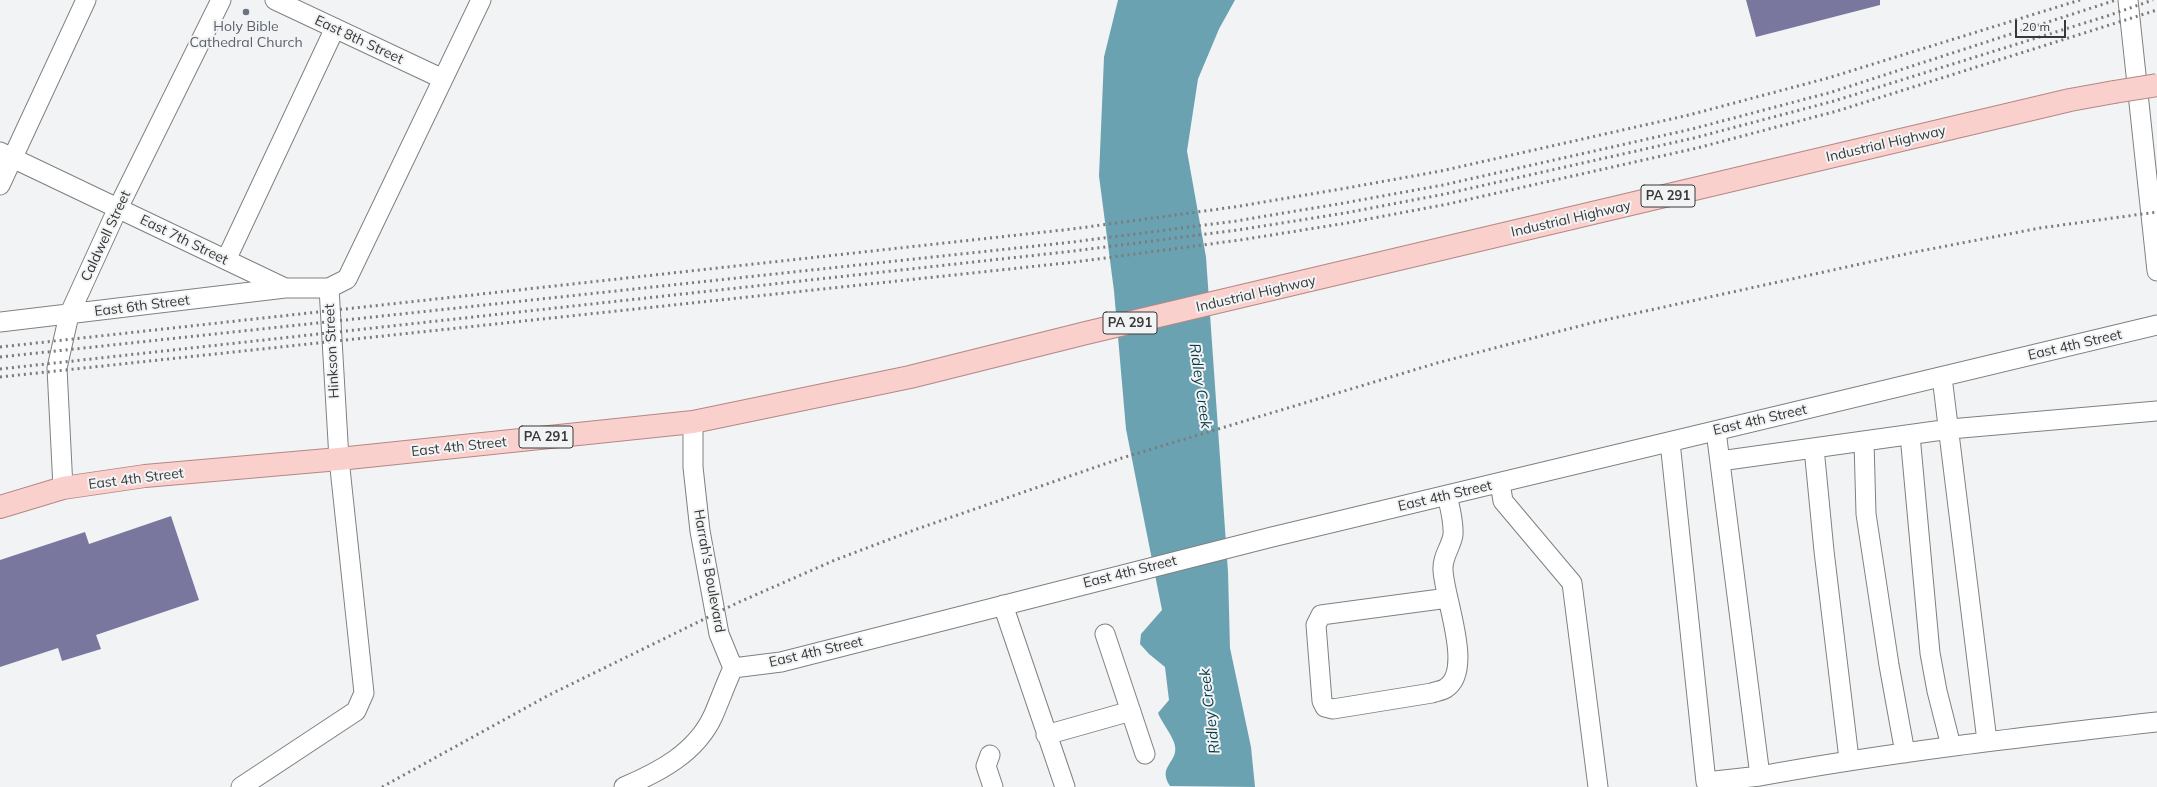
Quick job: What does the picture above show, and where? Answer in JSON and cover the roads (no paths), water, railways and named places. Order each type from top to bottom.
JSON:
[{"type":"main road","name":"Industrial Highway","points":[[1173,314],[2054,104],[2157,85]]},
{"type":"main road","name":"East 4th Street","points":[[0,507],[63,488],[145,476],[339,459],[693,422],[910,377],[1086,333],[1173,314]]},
{"type":"street","points":[[0,185],[6,155],[86,0]]},
{"type":"street","name":"Caldwell Street","points":[[63,488],[57,368],[69,315],[118,208],[221,0]]},
{"type":"street","name":"East 8th Street","points":[[275,0],[443,79]]},
{"type":"street","name":"Hinkson Street","points":[[241,787],[356,712],[364,693],[339,459],[329,288],[347,279],[480,0]]},
{"type":"street","points":[[2128,0],[2157,272]]},
{"type":"street","points":[[226,260],[336,28]]},
{"type":"street","name":"East 7th Street","points":[[6,155],[285,288],[329,288]]},
{"type":"street","name":"East 6th Street","points":[[0,322],[69,315],[285,288]]},
{"type":"street","name":"East 4th Street","points":[[734,668],[781,662],[1272,537],[2157,325]]},
{"type":"street","points":[[1942,377],[1950,429],[1987,741]]},
{"type":"street","points":[[1720,461],[1950,429],[2157,411]]},
{"type":"street","name":"Harrah's Boulevard","points":[[693,422],[693,467],[700,531],[719,634],[734,668]]},
{"type":"street","points":[[1716,431],[1760,776]]},
{"type":"street","points":[[1910,434],[1930,653],[1937,691],[1951,746]]},
{"type":"street","points":[[1864,441],[1866,514],[1889,665],[1905,754]]},
{"type":"street","points":[[1670,442],[1706,782],[1760,776],[1849,759],[1905,754],[1987,741],[2157,722]]},
{"type":"street","points":[[1814,448],[1824,551],[1849,759]]},
{"type":"street","points":[[1500,483],[1502,501],[1572,582],[1598,787]]},
{"type":"street","points":[[1447,495],[1453,524],[1452,536],[1443,566],[1459,664],[1457,672],[1446,688],[1432,693],[1333,709],[1325,707],[1322,701],[1316,625],[1321,615],[1448,598]]},
{"type":"street","points":[[1003,605],[1046,735],[1065,787]]},
{"type":"street","points":[[1105,634],[1146,754]]},
{"type":"street","points":[[624,787],[658,771],[680,758],[699,738],[713,717],[734,668]]},
{"type":"street","points":[[1046,735],[1131,711]]},
{"type":"street","points":[[990,755],[986,766],[993,787]]},
{"type":"water","name":"Ridley Creek","points":[[1118,0],[1235,0],[1219,29],[1198,79],[1187,151],[1206,257],[1228,572],[1230,648],[1251,747],[1255,787],[1170,786],[1166,774],[1167,769],[1174,757],[1175,746],[1158,713],[1169,700],[1165,667],[1149,654],[1140,644],[1141,634],[1162,610],[1126,429],[1114,291],[1099,176],[1104,57]]},
{"type":"railway","points":[[0,347],[1072,229],[1234,207],[1441,171],[1689,115],[1828,78],[2080,0]]},
{"type":"railway","points":[[0,357],[1073,242],[1236,221],[1344,203],[1443,185],[1692,129],[1832,92],[2116,0]]},
{"type":"railway","points":[[0,369],[1074,251],[1238,230],[1345,213],[1445,194],[1694,138],[1834,101],[2107,16],[2153,0]]},
{"type":"railway","points":[[0,377],[1075,262],[1240,240],[1347,223],[1448,204],[1697,148],[1837,111],[2157,10]]},
{"type":"railway","points":[[382,787],[549,695],[737,603],[835,560],[917,529],[1122,458],[1437,363],[1591,323],[1915,252],[2040,228],[2157,212]]},
{"type":"place","name":"Holy Bible Cathedral Church","points":[[246,12]]}]
